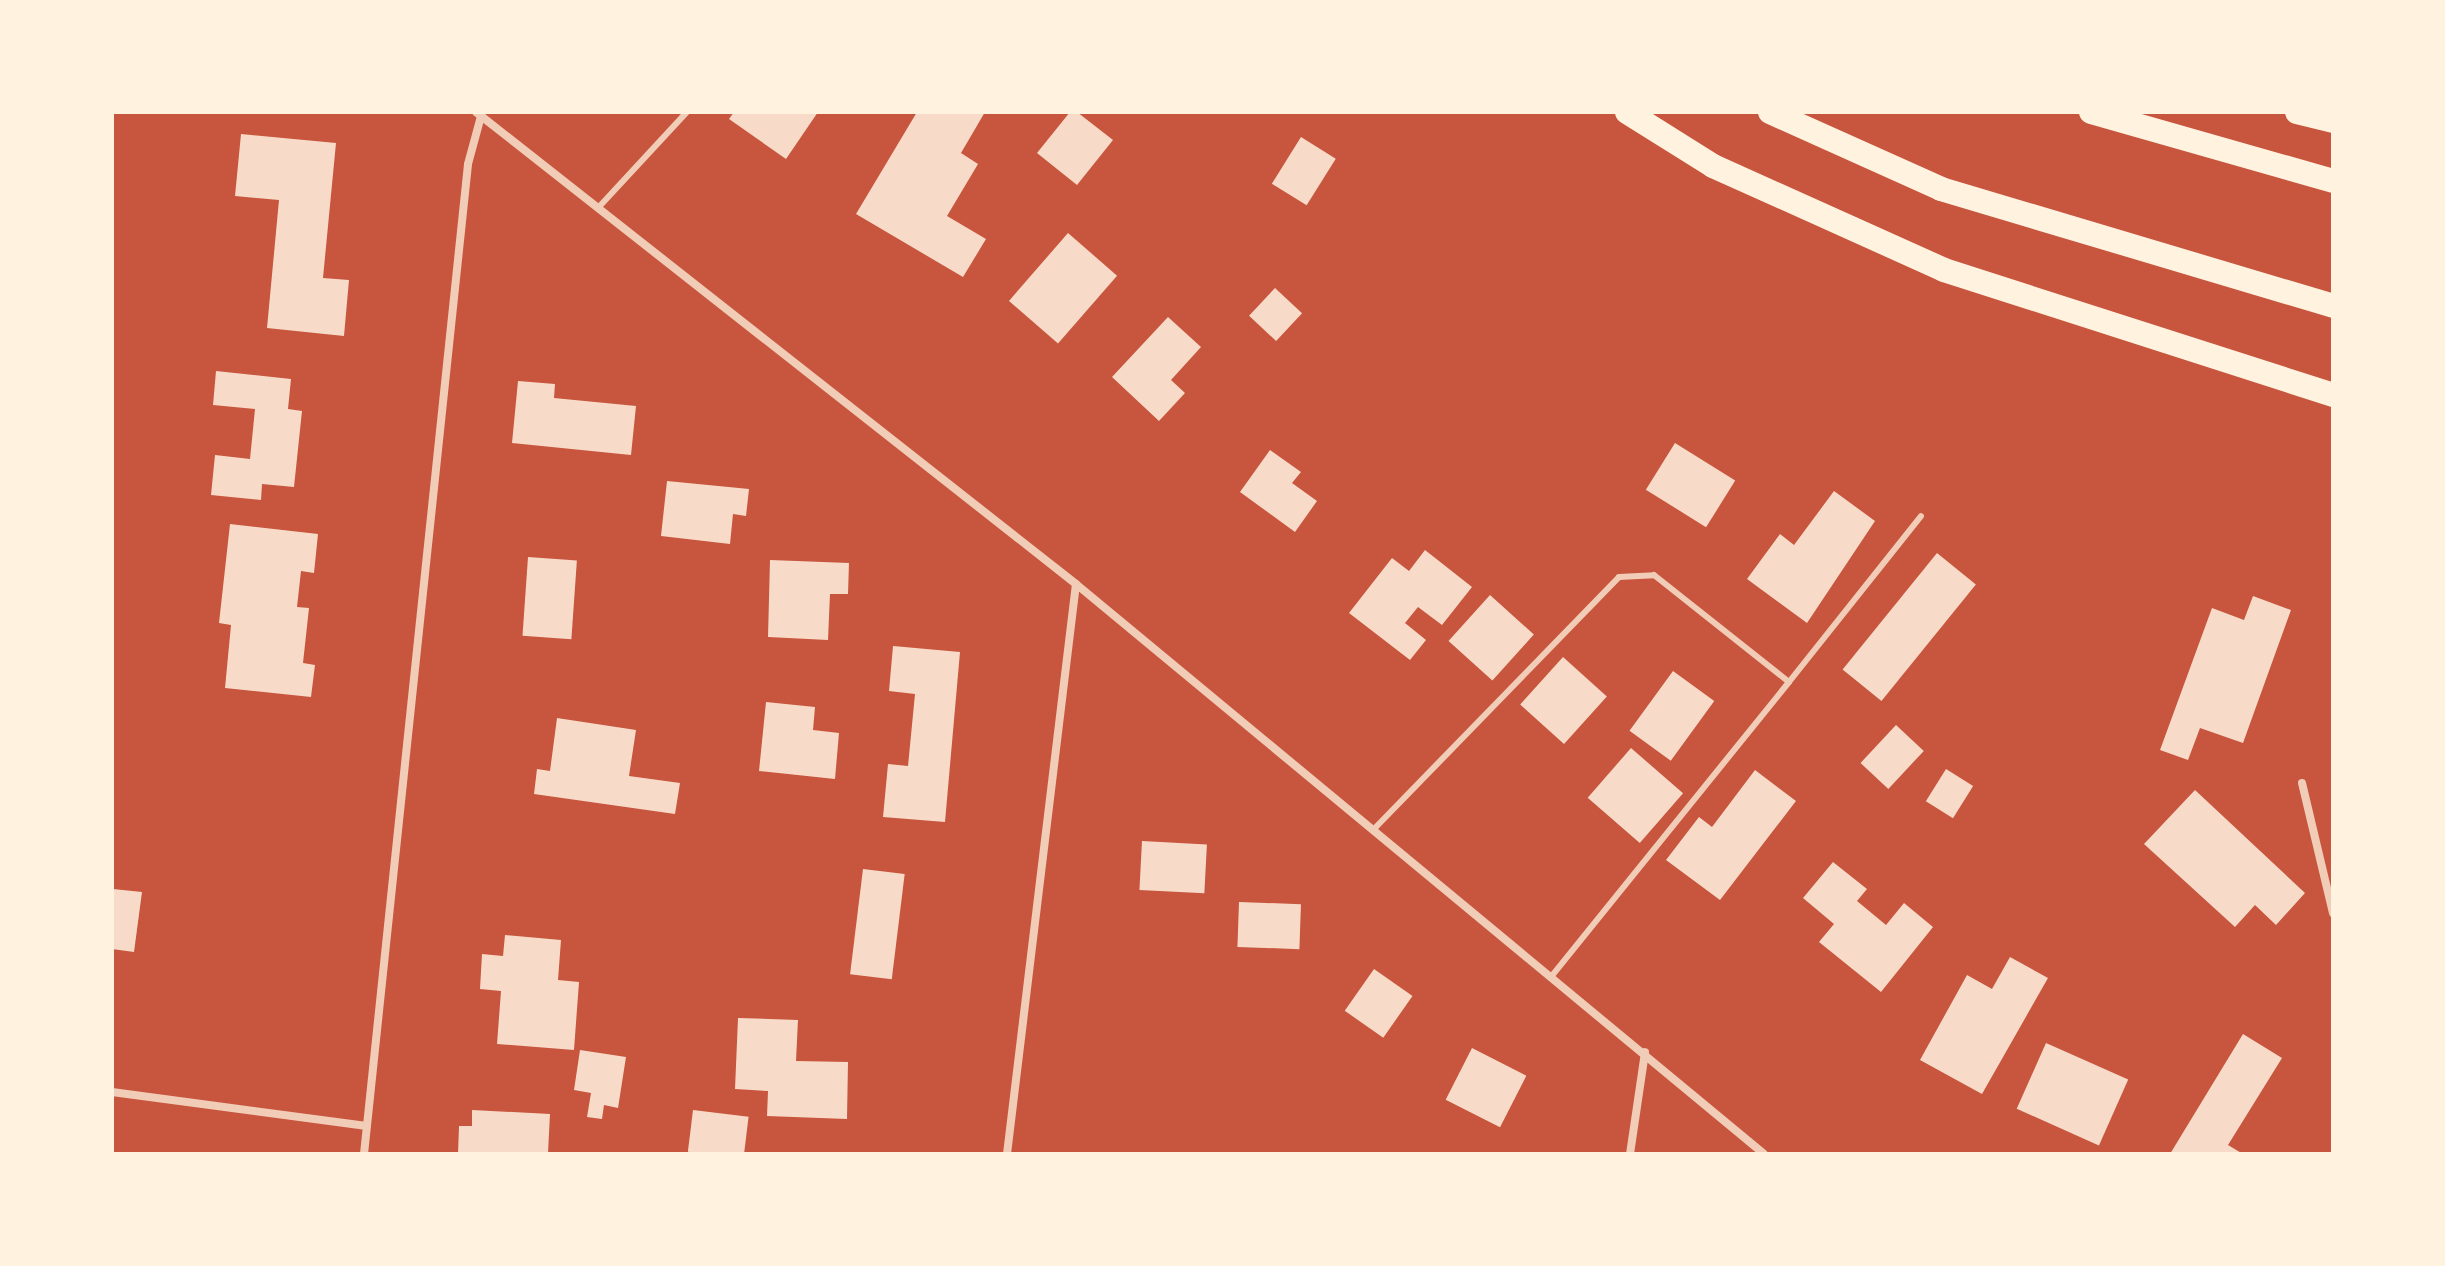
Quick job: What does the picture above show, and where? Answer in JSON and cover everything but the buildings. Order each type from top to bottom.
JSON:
[{"type":"highway","points":[[1627,112],[1713,166],[1944,270],[2290,384],[2333,394]]},
{"type":"highway","points":[[1770,112],[1941,189],[2333,306]]},
{"type":"highway","points":[[2091,112],[2333,181]]},
{"type":"highway","points":[[2297,112],[2333,121]]},
{"type":"street","points":[[364,1154],[468,164],[479,114],[1076,584],[1645,1052],[1764,1154]]},
{"type":"street","points":[[1007,1154],[1076,584]]},
{"type":"street","points":[[2302,783],[2333,913]]},
{"type":"street","points":[[1630,1154],[1645,1052]]},
{"type":"street","points":[[112,1092],[367,1126]]},
{"type":"lane","points":[[598,208],[687,112]]},
{"type":"lane","points":[[1552,976],[1921,516]]},
{"type":"lane","points":[[1374,829],[1619,577],[1654,575],[1789,682]]}]
